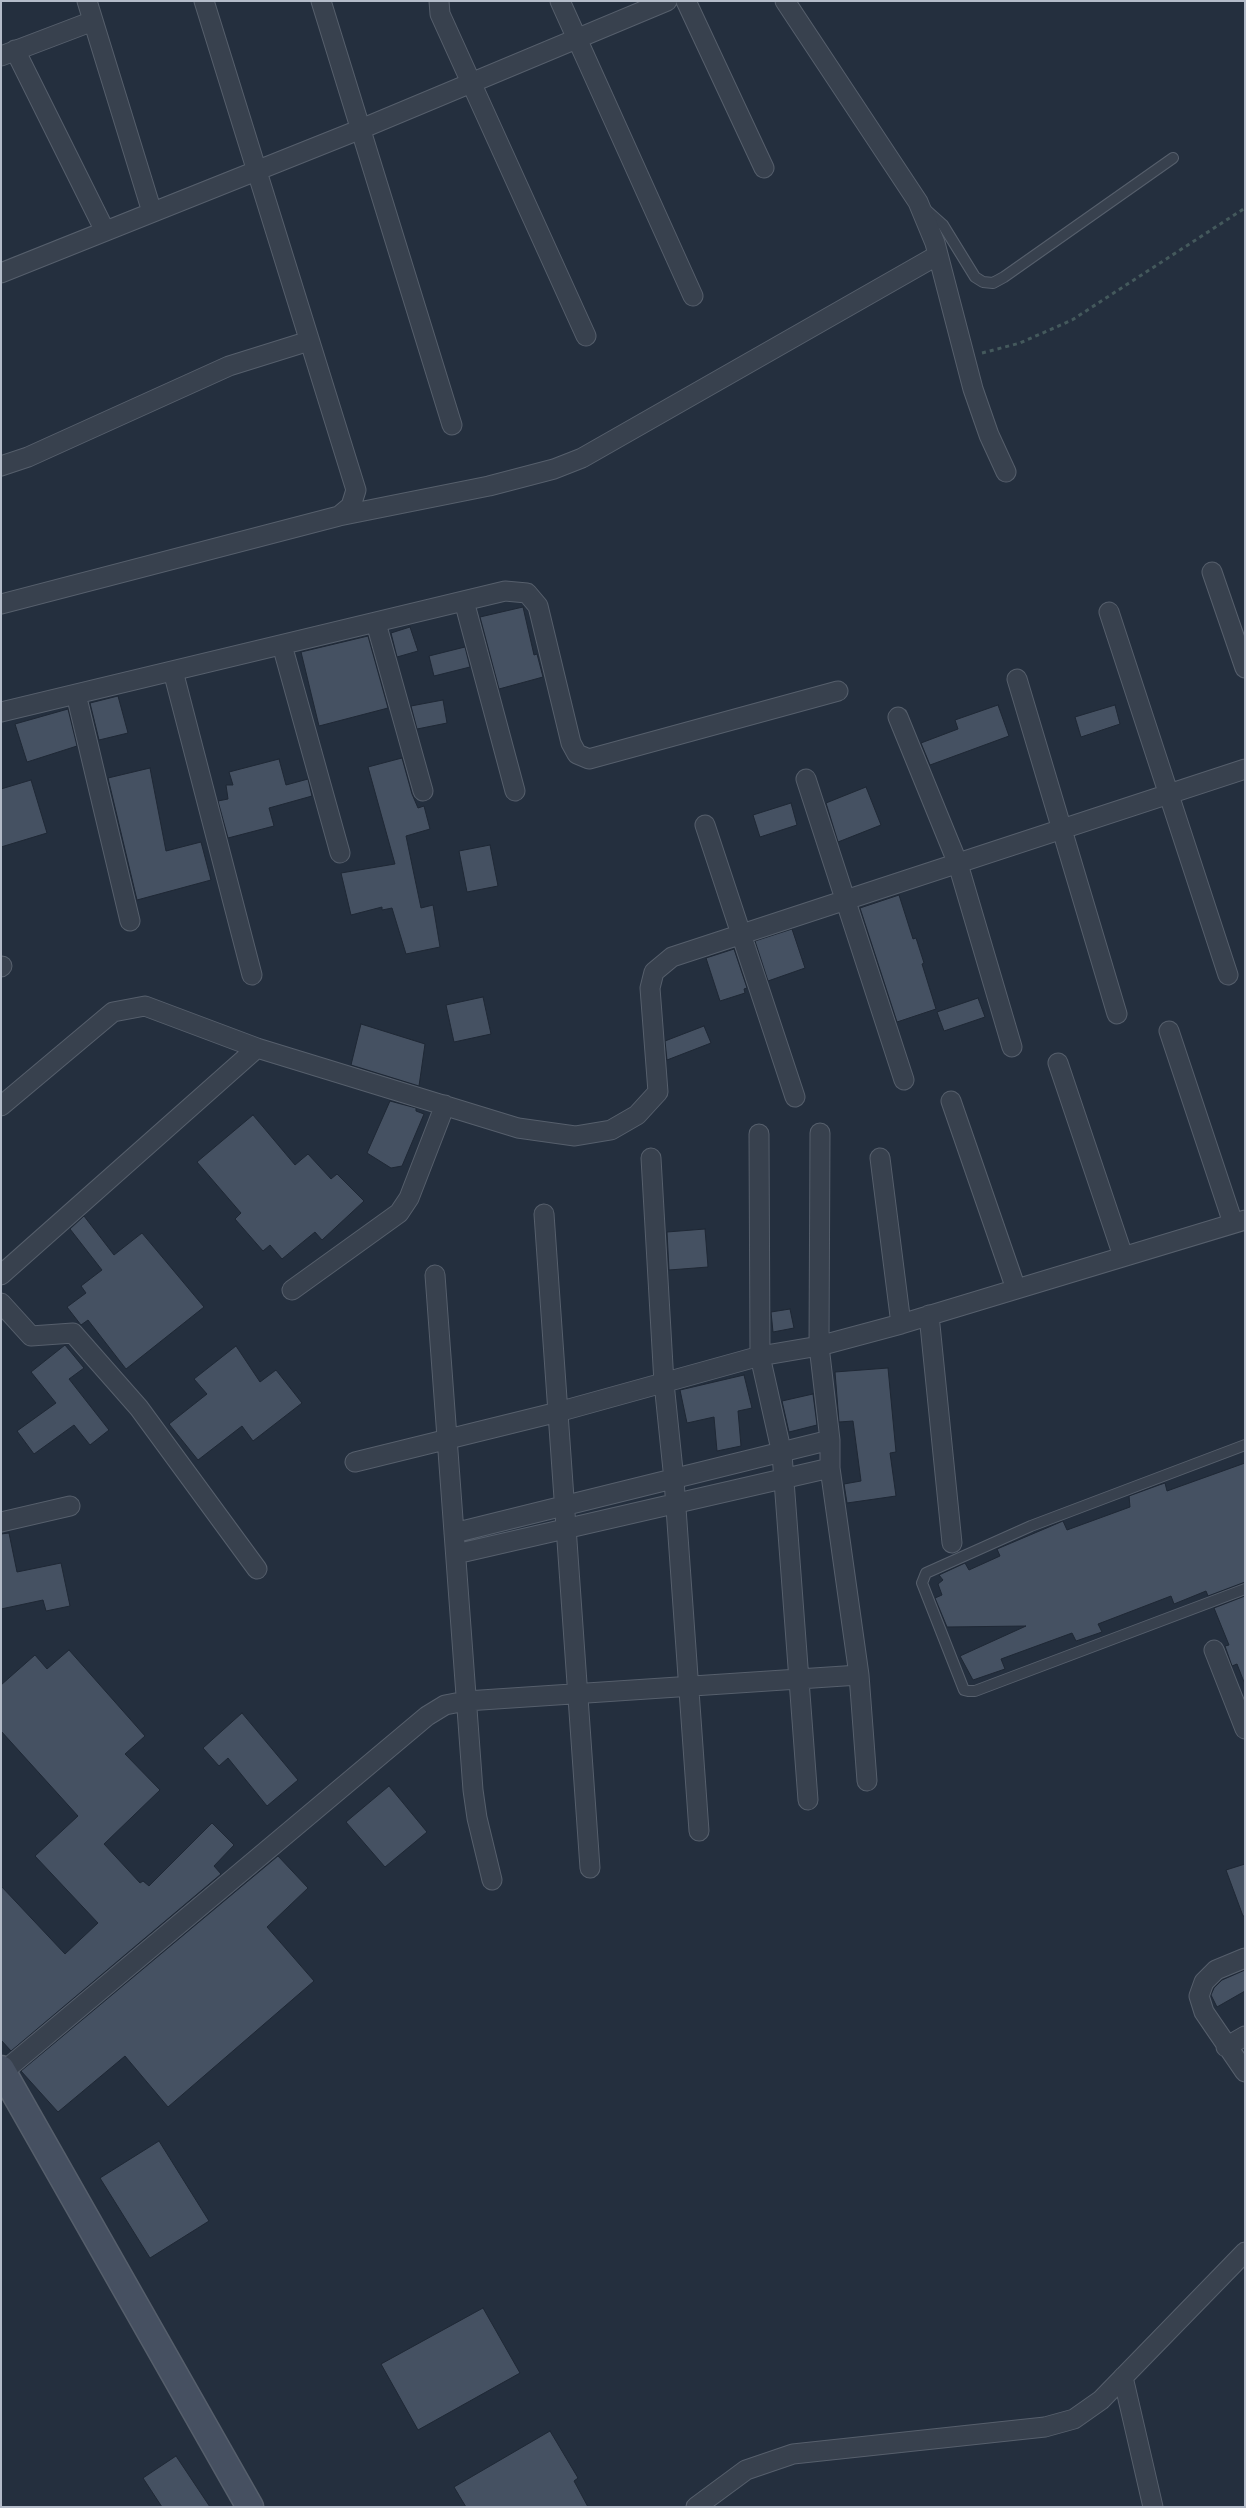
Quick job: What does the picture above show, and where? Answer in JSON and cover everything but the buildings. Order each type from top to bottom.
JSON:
[{"type":"street","points":[[87,1],[152,212]]},
{"type":"street","points":[[204,1],[356,490],[351,506],[339,516]]},
{"type":"street","points":[[321,1],[452,425]]},
{"type":"street","points":[[439,1],[440,14],[473,83],[586,336]]},
{"type":"street","points":[[560,1],[693,296]]},
{"type":"street","points":[[1,273],[361,129],[578,40],[667,1]]},
{"type":"street","points":[[686,1],[764,168]]},
{"type":"street","points":[[785,1],[918,202],[935,243],[964,357],[988,435],[1006,472]]},
{"type":"street","points":[[93,21],[8,53],[105,231]]},
{"type":"street","points":[[1,604],[339,516],[489,486],[554,469],[582,458],[938,255]]},
{"type":"street","points":[[1,466],[64,441],[229,366],[309,341]]},
{"type":"street","points":[[1212,572],[1245,668]]},
{"type":"street","points":[[1,712],[505,592],[527,593],[538,606],[571,742],[577,754],[589,759],[838,691]]},
{"type":"street","points":[[464,601],[515,791]]},
{"type":"street","points":[[1109,612],[1228,975]]},
{"type":"street","points":[[376,623],[423,791]]},
{"type":"street","points":[[282,645],[340,853]]},
{"type":"street","points":[[173,671],[252,975]]},
{"type":"street","points":[[1017,679],[1118,1014]]},
{"type":"street","points":[[76,694],[130,921]]},
{"type":"street","points":[[898,717],[958,864],[1012,1048]]},
{"type":"street","points":[[1,1106],[113,1012],[146,1006],[257,1048],[518,1128],[575,1136],[611,1130],[637,1115],[658,1092],[650,988],[654,972],[672,957],[1245,769]]},
{"type":"street","points":[[806,779],[904,1080]]},
{"type":"street","points":[[704,825],[795,1097]]},
{"type":"street","points":[[355,1462],[558,1412],[760,1356],[819,1346],[901,1324],[1239,1221],[1169,1031]]},
{"type":"street","points":[[1,1276],[257,1048]]},
{"type":"street","points":[[1058,1063],[1123,1256]]},
{"type":"street","points":[[951,1101],[1016,1289]]},
{"type":"street","points":[[292,1290],[400,1213],[409,1198],[445,1106]]},
{"type":"street","points":[[820,1133],[819,1346],[830,1440],[830,1468],[859,1675],[867,1781]]},
{"type":"street","points":[[759,1134],[760,1356],[782,1454],[808,1800]]},
{"type":"street","points":[[651,1158],[664,1383],[674,1480],[699,1831]]},
{"type":"street","points":[[880,1158],[901,1324]]},
{"type":"street","points":[[544,1214],[590,1868]]},
{"type":"street","points":[[435,1275],[466,1701],[477,1818],[492,1880]]},
{"type":"street","points":[[1,1303],[31,1336],[73,1333],[140,1408],[257,1569]]},
{"type":"street","points":[[929,1315],[952,1543]]},
{"type":"street","points":[[454,1533],[782,1454],[830,1440]]},
{"type":"street","points":[[456,1554],[830,1468]]},
{"type":"street","points":[[1,1522],[70,1506]]},
{"type":"street","points":[[1214,1650],[1245,1729]]},
{"type":"street","points":[[250,2507],[2,2071],[427,1716],[445,1705],[466,1701],[859,1675]]},
{"type":"street","points":[[1245,1958],[1216,1970],[1204,1982],[1199,1996],[1204,2012],[1226,2047],[1245,2072]]},
{"type":"street","points":[[1226,2047],[1245,2036]]},
{"type":"street","points":[[696,2507],[746,2470],[792,2454],[1045,2427],[1074,2419],[1100,2400],[1245,2252]]},
{"type":"street","points":[[1122,2377],[1153,2507]]},
{"type":"lane","points":[[918,202],[943,224],[975,277],[983,282],[993,283],[1173,158]]},
{"type":"lane","points":[[1245,1445],[1031,1526],[926,1573],[922,1583],[964,1690],[968,1691],[975,1691],[1245,1589]]},
{"type":"path","points":[[964,357],[1020,343],[1072,320],[1245,208]]}]
